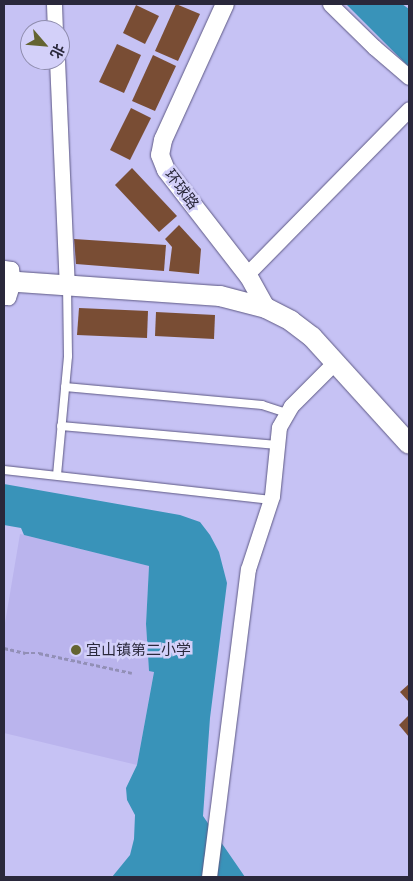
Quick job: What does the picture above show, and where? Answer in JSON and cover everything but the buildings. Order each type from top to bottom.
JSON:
[{"type":"main road","points":[[6,282],[220,296],[266,308],[302,329],[335,362],[409,444]]},
{"type":"street","points":[[54,4],[55,20]]},
{"type":"street","name":"环球路","points":[[225,4],[163,140],[160,155],[166,170],[247,274],[266,308]]},
{"type":"street","points":[[330,4],[374,47],[409,77]]},
{"type":"street","points":[[57,70],[68,286]]},
{"type":"street","points":[[247,274],[409,109]]},
{"type":"street","points":[[209,877],[248,569],[271,500],[279,427],[286,413],[335,362]]},
{"type":"lane","points":[[57,475],[68,356],[68,286]]},
{"type":"lane","points":[[65,387],[262,405],[286,413]]},
{"type":"lane","points":[[61,426],[276,446]]},
{"type":"lane","points":[[4,470],[271,500]]},
{"type":"path","points":[[4,648],[25,653],[39,652],[132,673]]},
{"type":"shaded area","name":"宜山镇第二小学","points":[[20,534],[149,566],[146,624],[149,671],[154,671],[137,765],[4,733],[4,629]]},
{"type":"water","points":[[346,4],[402,4],[409,9],[409,67]]},
{"type":"water","points":[[4,484],[180,515],[200,522],[210,535],[219,552],[227,583],[210,718],[203,816],[245,877],[112,877],[130,855],[134,839],[135,815],[127,800],[126,788],[137,765],[154,672],[149,671],[146,624],[149,566],[24,535],[21,528],[4,525]]},
{"type":"place","name":"宜山镇第二小学","points":[[76,650]]}]
